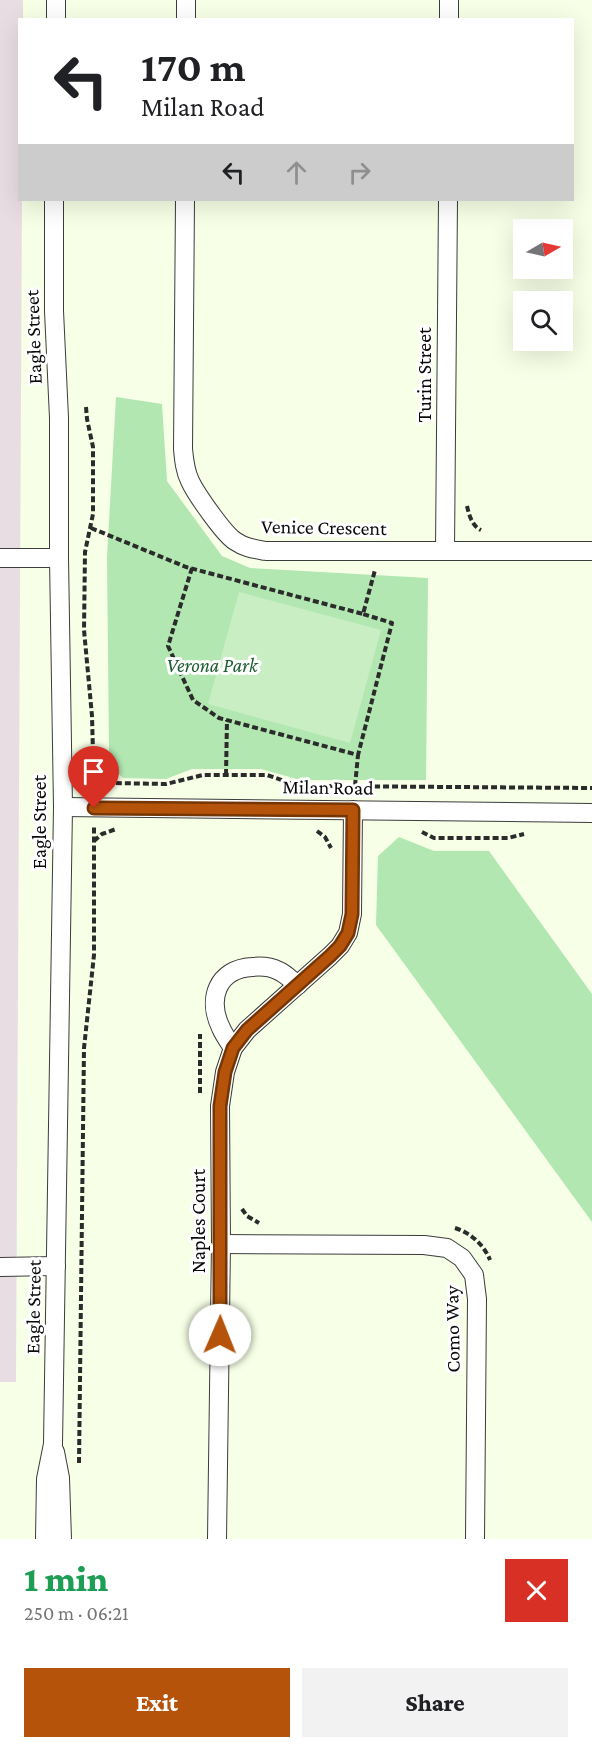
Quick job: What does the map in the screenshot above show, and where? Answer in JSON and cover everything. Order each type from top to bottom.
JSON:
[{"type":"street","points":[[56,0],[56,18]]},
{"type":"street","points":[[186,0],[186,18]]},
{"type":"street","points":[[449,0],[449,18]]},
{"type":"street","name":"Eagle Street","points":[[45,1539],[46,1479],[53,1444],[63,807],[54,201]]},
{"type":"street","name":"Venice Crescent","points":[[185,201],[184,466],[190,482],[223,530],[234,541],[249,548],[267,551],[592,551]]},
{"type":"street","name":"Turin Street","points":[[445,550],[448,201]]},
{"type":"street","points":[[0,558],[59,558]]},
{"type":"street","name":"Milan Road","points":[[63,807],[592,813]]},
{"type":"street","name":"Naples Court","points":[[217,1539],[221,1244],[220,1106],[225,1072],[233,1048],[247,1030],[340,946],[348,933],[353,894],[353,810]]},
{"type":"street","points":[[233,1048],[220,1027],[216,1007],[217,990],[223,978],[232,971],[262,966],[280,971],[297,985]]},
{"type":"street","name":"Como Way","points":[[221,1244],[424,1245],[447,1248],[462,1258],[474,1275],[477,1299],[475,1539]]},
{"type":"street","points":[[0,1267],[56,1266]]},
{"type":"street","name":"Eagle Street","points":[[53,1444],[60,1478],[62,1539]]},
{"type":"path","points":[[79,1474],[84,1048],[94,956],[94,769],[92,716],[84,630],[85,552],[93,514],[93,447],[86,407]]},
{"type":"path","points":[[467,495],[469,515],[477,528],[483,530]]},
{"type":"path","points":[[91,528],[192,568],[392,623],[358,755],[355,786]]},
{"type":"path","points":[[446,530],[495,531],[495,550]]},
{"type":"path","points":[[363,614],[375,572],[376,550]]},
{"type":"path","points":[[192,568],[168,646],[193,700],[219,718],[358,755]]},
{"type":"path","points":[[226,775],[227,720]]},
{"type":"path","points":[[94,769],[99,776],[114,783],[166,784],[203,775],[226,775],[267,776],[296,785],[592,788]]},
{"type":"path","points":[[221,1199],[240,1199],[240,1207],[247,1216],[264,1224]]},
{"type":"path","points":[[452,1228],[459,1229],[474,1238],[485,1248],[491,1264]]},
{"type":"shaded area","points":[[0,0],[23,0],[23,18],[18,18],[18,201],[22,201],[16,1382],[0,1382]]},
{"type":"green space","name":"Verona Park","points":[[116,397],[162,404],[167,481],[222,556],[250,568],[428,578],[426,780],[300,780],[261,769],[192,769],[166,779],[123,778],[111,767],[107,557]]},
{"type":"green space","points":[[239,592],[381,630],[350,743],[208,704]]},
{"type":"green space","points":[[399,837],[434,851],[489,851],[592,994],[592,1222],[376,925],[378,856]]},
{"type":"route","points":[[94,808],[353,810],[353,894],[348,933],[330,956],[247,1030],[233,1048],[225,1072],[220,1106],[220,1335]]}]
